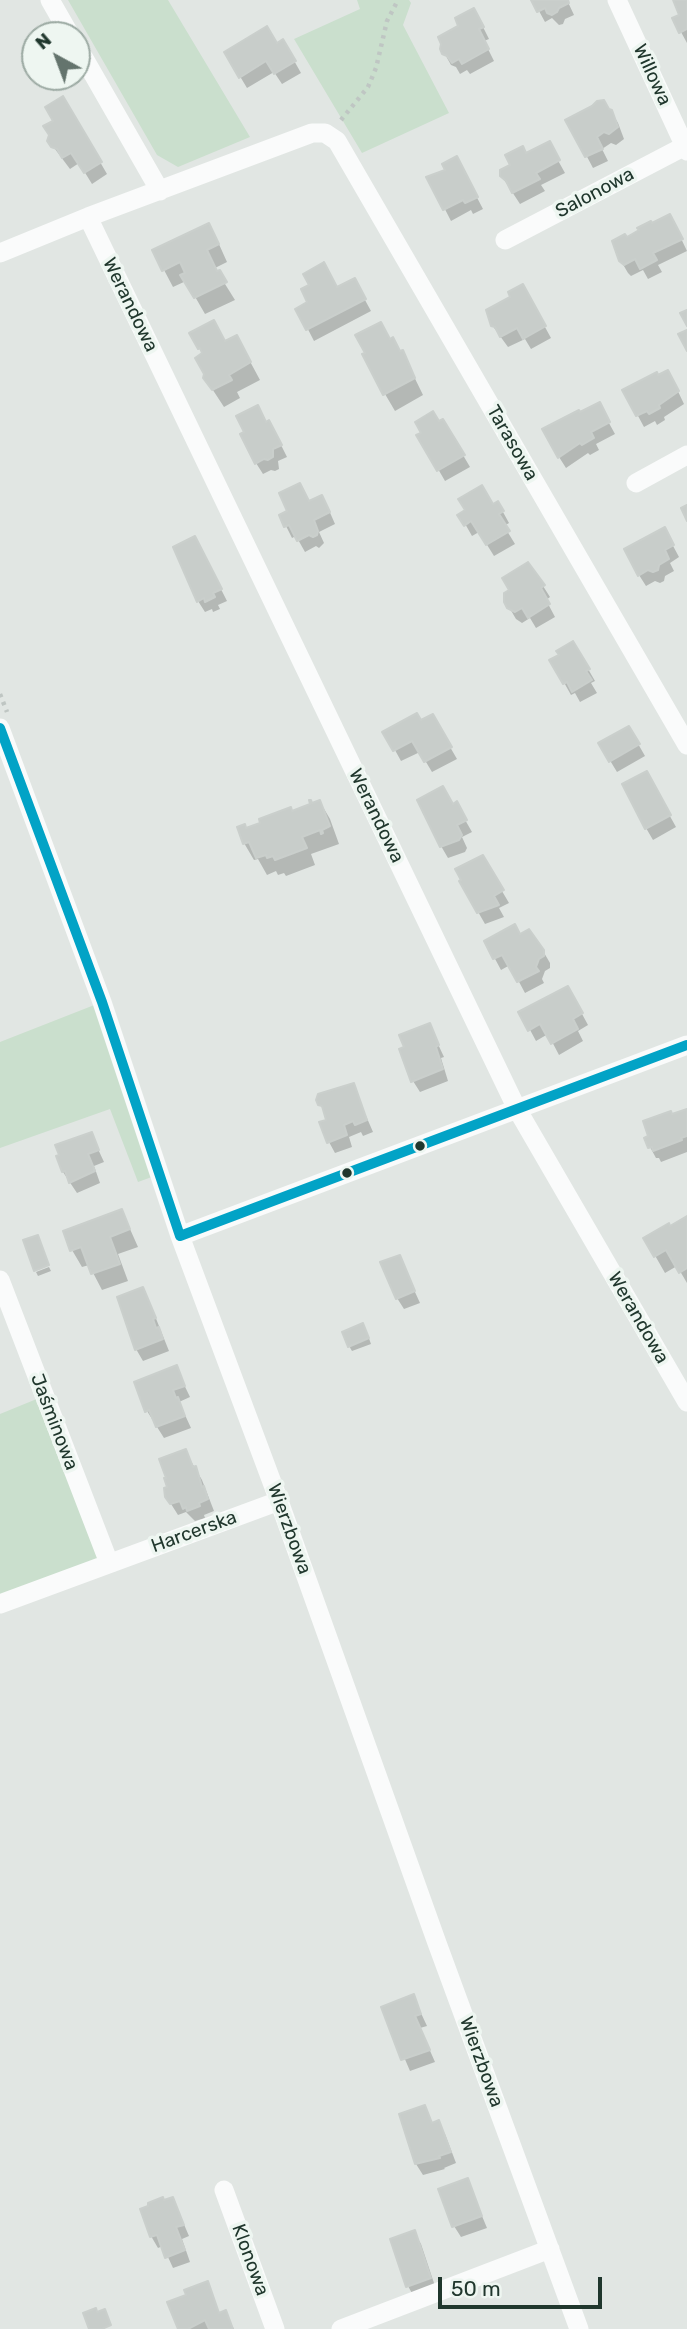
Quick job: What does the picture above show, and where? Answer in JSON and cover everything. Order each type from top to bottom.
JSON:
[{"type":"street","points":[[50,0],[63,21]]},
{"type":"street","name":"Willowa","points":[[617,0],[686,148]]},
{"type":"street","points":[[91,70],[160,191]]},
{"type":"street","points":[[0,253],[312,133],[331,137]]},
{"type":"street","name":"Tarasowa","points":[[331,137],[687,745]]},
{"type":"street","name":"Salonowa","points":[[505,240],[686,148]]},
{"type":"street","name":"Werandowa","points":[[88,217],[517,1109],[687,1402]]},
{"type":"street","points":[[636,482],[687,455]]},
{"type":"street","name":"Wierzbowa","points":[[0,728],[102,1002],[180,1236],[279,1501],[579,2329]]},
{"type":"street","points":[[180,1236],[687,1045]]},
{"type":"street","name":"Jaśminowa","points":[[0,1280],[108,1563]]},
{"type":"street","name":"Harcerska","points":[[0,1604],[279,1501]]},
{"type":"street","name":"Klonowa","points":[[225,2190],[275,2329]]},
{"type":"street","points":[[341,2329],[550,2249]]},
{"type":"path","points":[[331,137],[368,87],[376,68],[387,21],[398,0]]},
{"type":"green space","points":[[68,0],[168,0],[250,137],[178,167],[157,155],[91,40],[91,21],[80,21]]},
{"type":"green space","points":[[357,0],[409,0],[411,3],[403,25],[449,113],[362,153],[294,39],[360,9]]},
{"type":"green space","points":[[102,1002],[160,1174],[138,1182],[110,1109],[0,1148],[0,1042]]},
{"type":"green space","points":[[44,1396],[109,1563],[0,1608],[0,1414]]},
{"type":"building","points":[[531,0],[568,0],[569,3],[552,15],[547,13],[545,8],[537,12]]},
{"type":"building","points":[[673,0],[687,0],[687,29],[679,33],[672,18],[679,15]]},
{"type":"building","points":[[474,8],[484,27],[479,29],[489,49],[462,64],[459,59],[452,63],[442,54],[438,37],[458,26],[455,18]]},
{"type":"building","points":[[267,26],[277,43],[283,39],[296,61],[274,74],[266,61],[239,78],[224,52]]},
{"type":"building","points":[[63,96],[102,162],[84,173],[71,153],[62,158],[57,149],[51,147],[47,141],[49,135],[43,126],[53,121],[45,107]]},
{"type":"building","points":[[604,100],[612,110],[618,127],[609,134],[604,132],[597,137],[603,149],[585,157],[565,120],[597,101]]},
{"type":"building","points":[[550,141],[560,160],[536,173],[540,179],[512,193],[500,176],[500,170],[510,165],[505,155],[523,146],[526,153]]},
{"type":"building","points":[[457,156],[478,197],[465,203],[463,200],[443,210],[426,177],[445,170],[442,164]]},
{"type":"building","points":[[670,214],[683,239],[653,253],[657,260],[640,269],[635,259],[624,265],[619,261],[612,241],[625,234],[627,237],[639,230],[637,228]]},
{"type":"building","points":[[209,223],[219,244],[207,250],[217,271],[220,270],[227,282],[194,298],[180,275],[185,273],[180,262],[162,271],[152,250]]},
{"type":"building","points":[[324,262],[337,287],[355,278],[366,299],[306,330],[295,309],[307,302],[301,289],[309,285],[303,274]]},
{"type":"building","points":[[523,284],[546,326],[523,339],[517,328],[500,337],[495,327],[491,326],[486,310],[510,297],[508,292]]},
{"type":"building","points":[[687,310],[687,326],[680,313]]},
{"type":"building","points":[[214,320],[225,341],[237,335],[251,362],[229,375],[232,380],[212,390],[203,378],[204,374],[195,358],[202,353],[200,348],[198,349],[189,333]]},
{"type":"building","points":[[381,322],[390,339],[393,337],[400,351],[403,350],[415,378],[383,395],[355,335]]},
{"type":"building","points":[[687,330],[687,351],[678,334]]},
{"type":"building","points":[[668,370],[679,391],[659,405],[660,408],[649,414],[647,411],[636,416],[622,390],[657,372],[658,375]]},
{"type":"building","points":[[600,402],[610,422],[591,432],[594,438],[582,445],[580,443],[558,458],[542,429]]},
{"type":"building","points":[[258,405],[282,445],[273,449],[273,457],[255,464],[240,434],[244,432],[236,416]]},
{"type":"building","points":[[433,411],[439,421],[443,419],[465,455],[437,471],[416,435],[421,433],[415,422]]},
{"type":"building","points":[[300,483],[309,501],[322,495],[330,512],[314,520],[317,535],[309,535],[297,541],[289,525],[284,527],[279,515],[287,511],[279,493]]},
{"type":"building","points":[[482,485],[493,504],[498,501],[504,511],[499,514],[510,531],[486,545],[471,521],[464,526],[457,515],[465,510],[458,499]]},
{"type":"building","points":[[687,505],[687,521],[681,508]]},
{"type":"building","points":[[665,527],[674,545],[665,550],[669,559],[659,565],[658,570],[648,570],[638,576],[624,549]]},
{"type":"building","points":[[195,536],[222,589],[213,593],[215,597],[205,602],[204,598],[197,602],[173,547]]},
{"type":"building","points":[[528,562],[545,585],[541,588],[550,604],[528,618],[522,608],[515,612],[507,608],[504,593],[509,590],[502,578]]},
{"type":"building","points":[[573,641],[590,669],[586,671],[592,680],[572,692],[567,682],[563,684],[549,660],[559,655],[556,651]]},
{"type":"building","points":[[417,713],[421,720],[433,714],[452,747],[424,762],[412,741],[393,751],[382,732]]},
{"type":"building","points":[[629,726],[640,744],[609,762],[598,743]]},
{"type":"building","points":[[647,771],[671,815],[645,829],[622,784]]},
{"type":"building","points":[[443,786],[453,804],[457,801],[467,820],[457,825],[462,835],[459,840],[440,847],[417,800]]},
{"type":"building","points":[[309,800],[312,803],[320,800],[330,826],[322,830],[321,834],[320,830],[302,837],[307,848],[275,860],[273,856],[267,858],[266,855],[256,858],[249,842],[243,844],[237,827],[245,824],[246,828],[260,823],[259,819],[291,807],[292,811],[310,804]]},
{"type":"building","points":[[483,855],[504,890],[494,896],[499,905],[477,913],[455,869]]},
{"type":"building","points":[[515,924],[520,934],[529,929],[544,950],[544,956],[539,959],[536,967],[539,971],[517,982],[502,955],[493,959],[484,941]]},
{"type":"building","points":[[568,986],[583,1013],[573,1019],[578,1029],[551,1044],[540,1024],[528,1031],[518,1012]]},
{"type":"building","points":[[430,1023],[439,1045],[436,1047],[443,1069],[411,1082],[399,1049],[404,1047],[399,1035]]},
{"type":"building","points":[[354,1083],[367,1120],[355,1125],[353,1121],[344,1125],[347,1135],[327,1143],[319,1122],[326,1120],[322,1106],[318,1105],[316,1100],[318,1094]]},
{"type":"building","points":[[687,1109],[687,1136],[653,1151],[652,1147],[648,1148],[644,1138],[648,1136],[643,1121],[671,1111],[672,1114]]},
{"type":"building","points":[[92,1132],[99,1150],[88,1154],[95,1171],[69,1183],[56,1156],[59,1155],[55,1145]]},
{"type":"building","points":[[122,1209],[130,1229],[110,1237],[120,1264],[91,1274],[81,1247],[70,1251],[63,1231]]},
{"type":"building","points":[[687,1216],[687,1268],[679,1273],[666,1250],[654,1257],[643,1238]]},
{"type":"building","points":[[38,1235],[49,1265],[34,1271],[23,1240]]},
{"type":"building","points":[[400,1255],[415,1291],[396,1299],[380,1262]]},
{"type":"building","points":[[143,1287],[156,1318],[153,1319],[156,1328],[159,1327],[163,1339],[135,1350],[117,1297]]},
{"type":"building","points":[[363,1323],[369,1338],[348,1347],[342,1332]]},
{"type":"building","points":[[177,1365],[185,1386],[173,1390],[185,1416],[156,1427],[149,1410],[145,1412],[134,1382]]},
{"type":"building","points":[[186,1449],[193,1467],[196,1466],[208,1499],[199,1503],[200,1506],[187,1511],[186,1507],[183,1509],[180,1501],[170,1504],[165,1497],[166,1478],[159,1459]]},
{"type":"building","points":[[414,1994],[421,2014],[415,2016],[430,2050],[401,2060],[381,2007]]},
{"type":"building","points":[[425,2105],[432,2123],[439,2120],[451,2152],[439,2156],[440,2158],[415,2164],[399,2114]]},
{"type":"building","points":[[468,2178],[482,2216],[452,2227],[438,2189]]},
{"type":"building","points":[[163,2197],[164,2200],[173,2197],[184,2225],[176,2227],[185,2250],[165,2258],[157,2235],[150,2237],[140,2209]]},
{"type":"building","points":[[415,2230],[431,2278],[406,2287],[390,2239]]},
{"type":"building","points":[[208,2281],[219,2313],[226,2310],[233,2329],[209,2329],[205,2320],[188,2329],[178,2329],[167,2302],[186,2295],[184,2290]]},
{"type":"building","points":[[96,2308],[97,2312],[105,2309],[111,2325],[102,2329],[89,2329],[83,2313]]},
{"type":"transit line","points":[[0,728],[102,1002],[180,1236]]},
{"type":"transit line","points":[[180,1236],[687,1045]]}]
